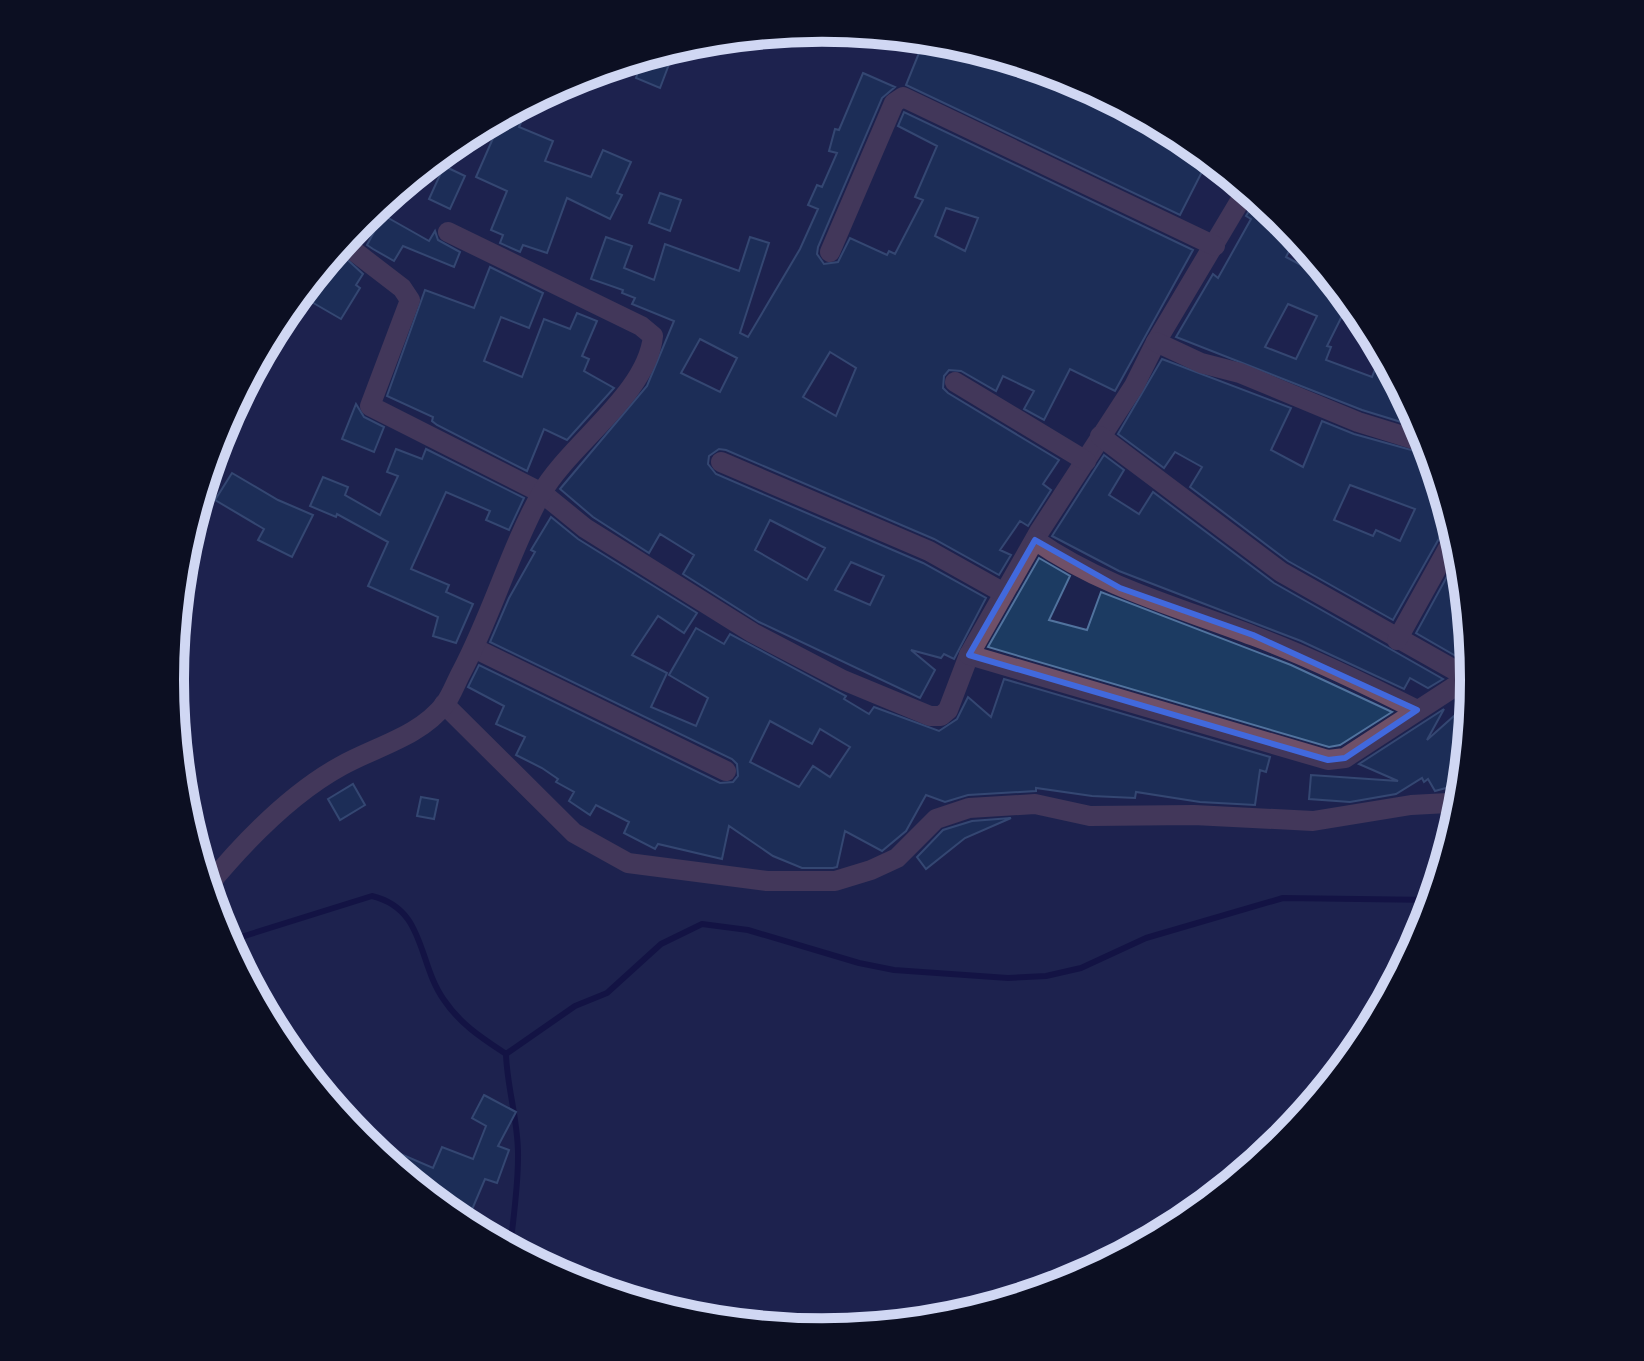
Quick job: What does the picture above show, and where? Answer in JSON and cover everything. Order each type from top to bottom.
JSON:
[{"type":"street","points":[[830,252],[894,103],[903,97],[1215,246]]},
{"type":"street","points":[[352,249],[402,288],[410,300],[370,406],[456,446],[542,493],[585,528],[753,633],[843,680],[930,716],[941,716],[948,710],[969,655],[1004,593],[1134,386],[1156,342],[1242,199]]},
{"type":"street","points":[[215,878],[303,793],[341,766],[415,730],[444,704],[474,648],[542,493],[639,373],[653,336],[641,326],[448,232]]},
{"type":"street","points":[[1156,342],[1201,363],[1240,373],[1358,422],[1413,439]]},
{"type":"street","points":[[955,382],[1086,461]]},
{"type":"street","points":[[1100,436],[1281,572],[1397,640],[1460,671]]},
{"type":"street","points":[[721,462],[915,545],[1004,593]]},
{"type":"street","points":[[1035,540],[1065,561],[1120,588],[1253,635],[1353,678],[1417,710]]},
{"type":"street","points":[[1397,640],[1447,551]]},
{"type":"street","points":[[474,648],[726,771]]},
{"type":"street","points":[[969,655],[1328,760],[1345,758],[1460,683]]},
{"type":"street","points":[[444,704],[574,833],[587,841],[628,863],[767,881],[835,881],[871,870],[897,858],[936,819],[969,808],[1035,804],[1090,816],[1194,815],[1313,821],[1411,805],[1448,803]]},
{"type":"highlighted area","points":[[1035,540],[1120,588],[1253,635],[1417,710],[1345,758],[1328,760],[969,655]]},
{"type":"building","points":[[920,50],[987,64],[1027,76],[1104,108],[1204,169],[1180,215],[906,85]]},
{"type":"building","points":[[670,61],[660,88],[636,78],[639,69]]},
{"type":"building","points":[[863,73],[895,87],[882,98],[818,247],[817,254],[824,264],[838,262],[850,238],[887,255],[889,251],[895,254],[923,200],[915,197],[937,146],[898,126],[904,112],[1193,250],[1115,391],[1070,369],[1044,420],[1024,409],[1034,391],[1003,376],[996,391],[961,371],[949,370],[944,376],[943,388],[948,393],[1059,460],[1043,484],[1051,490],[1028,526],[1020,521],[1000,550],[1011,555],[999,575],[934,539],[726,450],[719,449],[709,456],[708,464],[716,474],[923,563],[986,598],[954,659],[944,654],[941,658],[911,650],[935,670],[920,698],[759,622],[683,574],[694,555],[660,534],[649,553],[593,517],[560,489],[647,386],[674,321],[632,304],[635,298],[622,293],[623,290],[591,279],[606,237],[632,246],[624,268],[654,280],[665,244],[739,271],[750,237],[769,243],[740,333],[748,337],[800,249],[818,209],[808,205],[817,185],[822,187],[837,153],[829,151],[835,129],[839,130]],"holes":[[[946,208],[978,218],[965,251],[935,236]],[[700,339],[737,358],[720,392],[681,373]],[[830,352],[856,368],[836,416],[803,397]],[[770,520],[825,548],[807,580],[755,550]],[[851,562],[884,576],[870,605],[835,590]]]},
{"type":"building","points":[[523,117],[519,127],[553,141],[545,161],[591,177],[603,150],[631,162],[617,193],[622,195],[610,219],[567,198],[547,253],[523,245],[520,252],[500,243],[503,235],[491,230],[507,191],[476,177],[494,136],[492,135]]},
{"type":"building","points":[[444,166],[465,176],[450,209],[429,199]]},
{"type":"building","points":[[660,193],[681,200],[670,231],[649,223]]},
{"type":"building","points":[[1251,208],[1291,248],[1286,257],[1310,270],[1344,313],[1327,346],[1331,347],[1326,360],[1372,377],[1377,364],[1406,424],[1362,410],[1176,337],[1213,274],[1218,278],[1251,219],[1246,216]],"holes":[[[1288,304],[1317,316],[1296,359],[1265,347]]]},
{"type":"building","points":[[385,216],[429,241],[435,231],[438,240],[460,252],[454,267],[403,246],[394,261],[367,245]]},
{"type":"building","points":[[345,257],[363,274],[356,285],[360,288],[341,319],[309,300]]},
{"type":"building","points":[[490,267],[543,293],[529,328],[501,317],[484,361],[522,377],[544,319],[570,329],[577,313],[597,321],[582,356],[589,359],[584,371],[614,388],[567,440],[544,429],[527,471],[437,425],[432,421],[433,417],[387,396],[425,290],[474,308]]},
{"type":"building","points":[[1162,359],[1291,408],[1271,450],[1303,467],[1322,421],[1354,434],[1418,452],[1443,532],[1393,620],[1288,561],[1190,487],[1202,467],[1175,452],[1164,468],[1118,434]],"holes":[[[1350,485],[1415,509],[1400,541],[1376,530],[1373,536],[1334,520]]]},
{"type":"building","points":[[356,404],[364,417],[384,427],[374,452],[342,439]]},
{"type":"building","points":[[396,449],[422,459],[426,449],[524,498],[509,530],[486,520],[490,511],[446,492],[411,569],[449,585],[446,592],[473,604],[456,643],[433,636],[438,617],[368,586],[388,542],[337,514],[336,517],[310,506],[323,477],[348,487],[345,495],[380,515],[398,476],[387,472]]},
{"type":"building","points":[[1104,455],[1124,470],[1109,495],[1139,514],[1153,492],[1274,583],[1443,679],[1428,688],[1410,678],[1404,689],[1301,641],[1119,571],[1052,536]]},
{"type":"building","points":[[232,473],[278,500],[313,515],[292,557],[258,540],[264,529],[215,500]]},
{"type":"building","points":[[551,517],[578,539],[697,613],[684,633],[658,616],[632,655],[667,673],[651,707],[696,726],[708,698],[669,675],[696,628],[724,644],[730,634],[846,696],[844,699],[869,714],[874,707],[939,731],[957,719],[968,697],[991,717],[1004,679],[1270,757],[1266,772],[1260,770],[1255,805],[1200,802],[1136,792],[1135,798],[1036,788],[1036,791],[968,795],[945,802],[926,795],[906,831],[882,851],[845,831],[837,867],[833,868],[802,868],[773,856],[729,826],[722,859],[658,844],[655,849],[624,833],[629,822],[596,805],[590,815],[569,801],[574,792],[556,782],[558,779],[542,768],[516,755],[525,737],[496,724],[504,706],[468,687],[479,665],[720,783],[733,782],[738,776],[737,764],[732,759],[490,642],[509,598],[535,552],[531,550]],"holes":[[[770,721],[812,744],[820,729],[850,747],[830,777],[813,766],[799,787],[750,762]]]},
{"type":"building","points":[[1039,558],[1070,576],[1049,620],[1087,630],[1101,592],[1291,665],[1392,712],[1340,745],[1329,747],[988,647]]},
{"type":"building","points":[[1450,570],[1459,658],[1416,633]]},
{"type":"building","points":[[1444,709],[1427,740],[1459,711],[1451,787],[1435,791],[1428,779],[1424,782],[1422,778],[1396,794],[1350,802],[1309,799],[1311,775],[1398,781],[1359,764]]},
{"type":"building","points":[[353,784],[365,805],[340,820],[328,799]]},
{"type":"building","points":[[421,797],[438,800],[434,819],[417,816]]},
{"type":"building","points":[[1011,818],[965,838],[926,869],[917,857],[943,830],[972,821]]},
{"type":"building","points":[[484,1095],[516,1112],[498,1146],[509,1150],[497,1183],[485,1179],[470,1213],[433,1187],[388,1149],[433,1168],[442,1147],[473,1159],[486,1126],[472,1118]]},
{"type":"waterway","points":[[238,938],[372,896],[389,903],[402,912],[411,925],[435,985],[450,1009],[472,1030],[506,1054]]},
{"type":"waterway","points":[[511,1237],[518,1145],[506,1054],[575,1006],[607,993],[661,944],[702,924],[748,930],[859,963],[894,970],[1008,978],[1046,976],[1081,968],[1146,938],[1283,898],[1422,900]]}]
